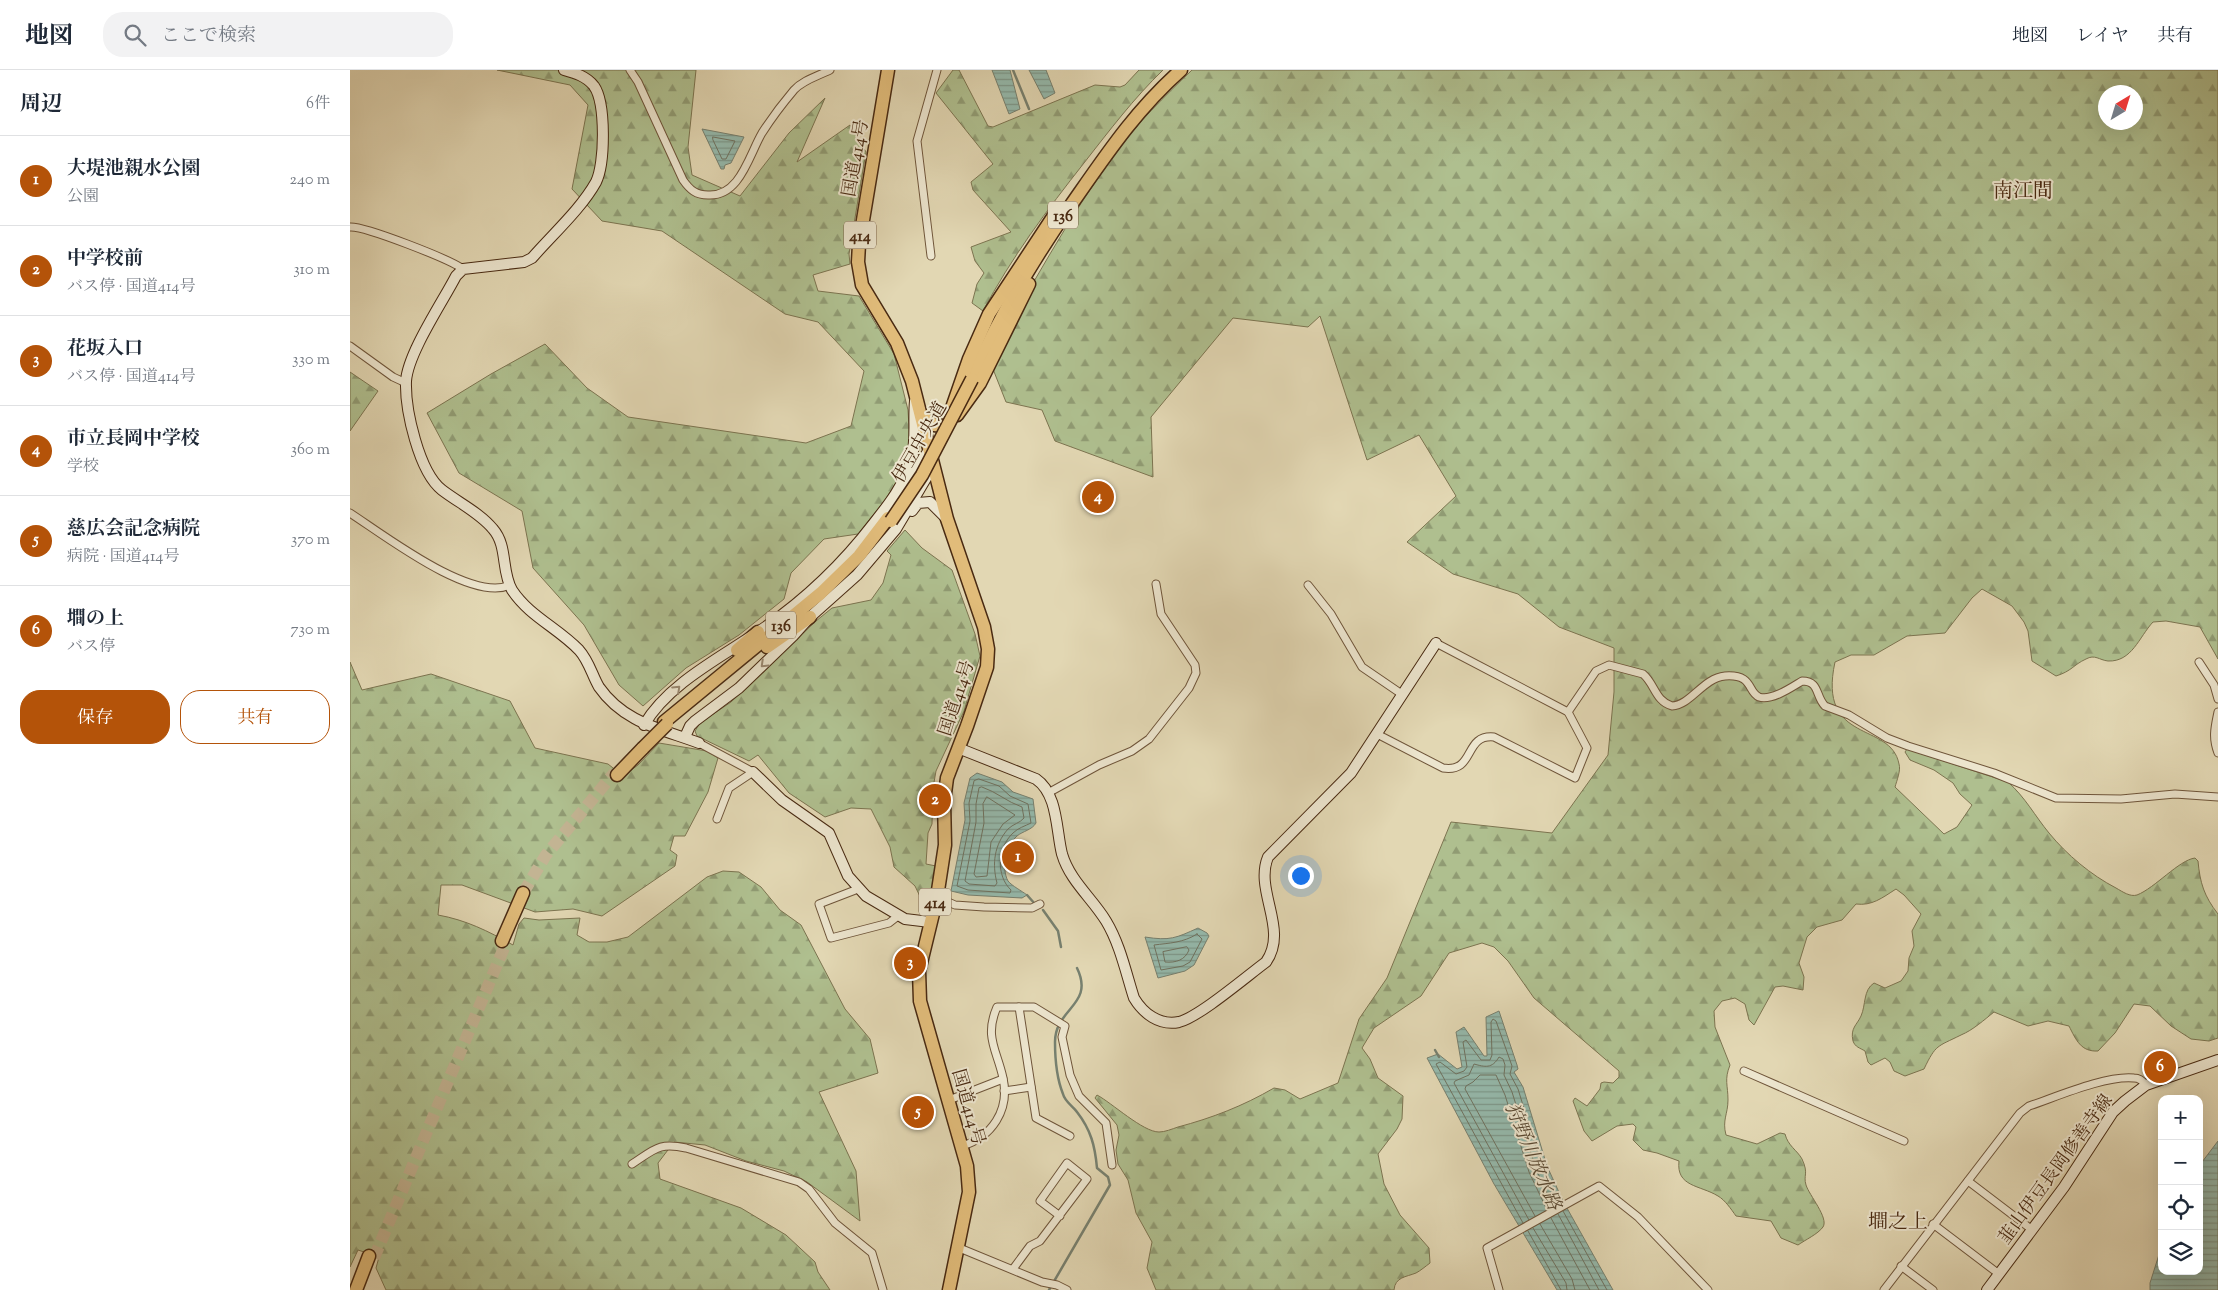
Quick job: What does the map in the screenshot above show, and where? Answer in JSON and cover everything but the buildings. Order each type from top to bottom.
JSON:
[{"type":"highway","name":"国道414号","points":[[888,70],[860,234],[858,262],[862,285],[897,343],[915,390],[947,519],[984,627],[988,649],[986,667],[947,778],[944,801],[945,845],[937,897],[919,970],[920,1000],[967,1166],[969,1192],[948,1290]]},
{"type":"highway","name":"伊豆中央道","points":[[667,721],[815,603],[860,561],[922,476],[962,403],[970,378],[997,323],[1072,198],[1126,120],[1175,70]]},
{"type":"highway","name":"伊豆中央道","points":[[1072,198],[1114,141],[1148,102],[1181,70]]},
{"type":"highway","points":[[929,450],[952,408],[969,358],[996,302],[1059,206],[1072,198]]},
{"type":"highway","points":[[933,465],[956,417],[980,383],[1072,198]]},
{"type":"highway","points":[[921,415],[934,425],[943,426]]},
{"type":"highway","name":"伊豆中央道","points":[[616,773],[667,721],[821,593],[859,556],[889,520]]},
{"type":"highway","points":[[714,684],[746,664],[810,617]]},
{"type":"highway","points":[[667,721],[681,702],[758,632]]},
{"type":"highway","points":[[504,942],[525,893]]},
{"type":"highway","points":[[356,1290],[372,1257],[361,1290]]},
{"type":"street","points":[[564,70],[585,78],[594,86],[600,99],[602,162],[600,174],[584,199],[532,258],[524,262],[463,269],[456,276],[408,366],[406,383],[418,450],[426,471],[435,484],[493,528],[502,548],[510,586],[526,608],[579,650],[599,686],[611,701],[629,716],[644,724],[699,743],[753,772],[782,800],[829,833],[848,876],[858,888],[898,916],[919,922],[930,922]]},
{"type":"street","points":[[630,70],[638,82],[683,180],[690,190],[702,195],[714,196],[726,192],[735,183],[762,133],[794,90],[803,82],[830,70]]},
{"type":"street","points":[[931,256],[917,141],[936,70]]},
{"type":"street","points":[[350,227],[419,249],[454,263],[463,269]]},
{"type":"street","points":[[350,346],[393,377],[406,383]]},
{"type":"street","points":[[889,520],[914,449],[915,390]]},
{"type":"street","points":[[685,737],[690,726],[739,688],[810,617],[857,574],[889,520],[896,499],[929,450]]},
{"type":"street","points":[[644,724],[685,682],[758,632],[814,590],[920,492],[933,465]]},
{"type":"street","points":[[889,520],[922,502],[930,502],[935,505],[947,519]]},
{"type":"street","points":[[350,513],[440,571],[460,581],[491,590],[510,586]]},
{"type":"street","points":[[1048,792],[1140,746],[1149,739],[1195,679],[1195,665],[1161,614],[1156,584]]},
{"type":"street","points":[[1308,585],[1336,621],[1362,667],[1403,695]]},
{"type":"street","points":[[958,748],[1042,783],[1048,792],[1063,855],[1080,889],[1107,922],[1134,998],[1141,1009],[1153,1018],[1166,1022],[1179,1022],[1199,1011],[1266,962],[1272,953],[1275,935],[1264,875],[1268,857],[1351,773],[1436,643],[1568,712],[1586,748],[1575,778],[1494,737],[1482,737],[1477,740],[1466,761],[1450,769],[1443,768],[1377,734]]},
{"type":"street","points":[[2199,662],[2214,685],[2218,699]]},
{"type":"street","points":[[1568,712],[1596,671],[1609,665],[1643,674],[1648,678],[1658,698],[1672,706],[1681,704],[1707,683],[1724,676],[1742,678],[1748,681],[1756,695],[1763,697],[1773,696],[1802,680],[1807,680],[1815,685],[1824,706],[1849,715],[1887,738],[1934,755],[1994,773],[2056,798],[2120,799],[2175,794],[2218,797]]},
{"type":"street","points":[[2218,712],[2213,729],[2214,742],[2218,753]]},
{"type":"street","points":[[717,819],[729,788],[753,772]]},
{"type":"street","points":[[858,888],[819,904],[831,938],[889,923],[898,916]]},
{"type":"street","points":[[937,897],[955,905],[984,907],[1032,908],[1040,904]]},
{"type":"street","points":[[962,1146],[976,1142],[991,1129],[1001,1114],[1004,1091],[1003,1079],[991,1042],[993,1019],[997,1007],[1039,1009],[1065,1026],[1062,1037],[1070,1075],[1079,1096],[1106,1123],[1112,1165]]},
{"type":"street","points":[[1019,1007],[1036,1118],[1070,1136]]},
{"type":"street","name":"韮山伊豆長岡修善寺線","points":[[1987,1290],[2064,1186],[2113,1112],[2146,1085],[2218,1060]]},
{"type":"street","points":[[1744,1071],[1904,1141]]},
{"type":"street","points":[[1884,1290],[2010,1124],[2029,1106],[2118,1078],[2135,1078],[2142,1080],[2146,1085]]},
{"type":"street","points":[[949,1100],[1003,1079]]},
{"type":"street","points":[[1004,1091],[1031,1087]]},
{"type":"street","points":[[632,1164],[653,1150],[668,1145],[686,1148],[799,1182],[809,1189],[835,1222],[872,1253],[884,1290]]},
{"type":"street","points":[[1013,1269],[1030,1246],[1040,1241],[1060,1216],[1087,1179],[1067,1163],[1040,1201],[1060,1216]]},
{"type":"street","points":[[1968,1181],[2031,1230]]},
{"type":"street","points":[[1499,1290],[1487,1248],[1599,1186],[1638,1217],[1708,1290]]},
{"type":"street","points":[[1933,1224],[1999,1274]]},
{"type":"street","points":[[957,1247],[1042,1282],[1057,1285],[1067,1290]]},
{"type":"street","points":[[1901,1266],[1933,1290]]},
{"type":"green space","points":[[497,70],[696,70],[688,147],[692,175],[740,196],[789,133],[825,98],[797,162],[850,125],[866,152],[849,254],[850,264],[813,275],[818,291],[859,296],[894,354],[908,410],[910,445],[906,462],[885,500],[858,534],[824,539],[791,573],[784,599],[739,635],[686,668],[643,706],[619,685],[584,625],[533,568],[522,511],[459,473],[427,413],[545,344],[587,388],[628,417],[806,443],[851,426],[864,371],[818,322],[785,314],[662,231],[602,221],[572,189],[588,105],[570,85]]},
{"type":"green space","points":[[953,70],[959,70],[988,126],[993,127],[1095,85],[1120,87],[1125,85],[1139,70],[1163,70],[1122,115],[1057,198],[1018,253],[983,311],[972,303],[977,284],[984,273],[975,261],[971,247],[1011,232],[973,190],[971,182],[993,164],[936,93]]},
{"type":"green space","points":[[1192,70],[2218,70],[2218,659],[2200,627],[2166,621],[2153,622],[2134,648],[2123,657],[2108,661],[2095,657],[2089,658],[2056,676],[2032,661],[2028,631],[2012,606],[1982,589],[1972,598],[1945,633],[1907,636],[1874,655],[1851,655],[1835,662],[1832,688],[1836,707],[1845,719],[1883,742],[1893,751],[1899,764],[1895,787],[1944,834],[1957,827],[1972,805],[1960,794],[1953,783],[1934,770],[1910,760],[1905,752],[1907,749],[2008,782],[2025,800],[2049,833],[2072,857],[2089,871],[2126,894],[2137,895],[2182,864],[2195,858],[2198,861],[2204,889],[2209,901],[2218,914],[2218,1038],[2209,1041],[2191,1039],[2171,1026],[2150,1006],[2134,1004],[2115,1033],[2098,1051],[2092,1051],[2080,1044],[2069,1026],[2048,1021],[2028,1026],[1994,1012],[1970,1030],[1938,1047],[1931,1055],[1924,1069],[1905,1076],[1894,1071],[1890,1062],[1885,1058],[1871,1065],[1868,1062],[1865,1051],[1854,1043],[1852,1037],[1853,1030],[1863,1012],[1866,994],[1870,986],[1874,983],[1885,988],[1901,981],[1908,971],[1909,958],[1914,946],[1912,931],[1921,914],[1896,889],[1872,903],[1856,904],[1842,920],[1817,927],[1807,937],[1799,963],[1804,977],[1803,990],[1783,986],[1775,987],[1754,1025],[1749,1020],[1745,1004],[1735,998],[1722,1001],[1714,1011],[1715,1027],[1730,1065],[1727,1079],[1726,1135],[1757,1144],[1780,1133],[1785,1134],[1788,1142],[1804,1164],[1806,1185],[1821,1212],[1824,1223],[1818,1232],[1798,1245],[1781,1238],[1771,1221],[1736,1216],[1721,1198],[1685,1181],[1679,1170],[1679,1161],[1643,1150],[1633,1140],[1636,1127],[1633,1124],[1617,1126],[1592,1141],[1584,1131],[1573,1101],[1575,1098],[1587,1106],[1600,1089],[1601,1083],[1613,1083],[1619,1077],[1619,1071],[1534,998],[1508,961],[1494,947],[1482,943],[1449,953],[1421,996],[1374,1028],[1362,1048],[1370,1059],[1378,1078],[1403,1096],[1402,1119],[1397,1129],[1378,1154],[1384,1184],[1400,1215],[1429,1248],[1430,1263],[1416,1273],[1396,1282],[1394,1290],[1156,1290],[1147,1268],[1152,1242],[1136,1213],[1128,1180],[1118,1164],[1116,1150],[1119,1135],[1117,1125],[1095,1098],[1097,1095],[1136,1122],[1152,1131],[1159,1132],[1227,1111],[1274,1088],[1285,1090],[1300,1099],[1338,1083],[1359,1019],[1387,978],[1451,822],[1552,833],[1608,755],[1614,692],[1614,648],[1559,627],[1518,594],[1453,574],[1407,542],[1456,496],[1419,435],[1367,460],[1320,316],[1308,327],[1233,318],[1151,417],[1153,477],[1055,441],[1042,410],[1006,402],[989,359],[1065,229],[1097,179],[1133,131]]},
{"type":"green space","points":[[350,372],[378,391],[350,431]]},
{"type":"green space","points":[[905,530],[922,548],[952,570],[975,634],[980,656],[964,711],[936,771],[933,788],[932,824],[928,833],[926,864],[936,866],[930,901],[925,907],[915,886],[894,867],[890,847],[871,809],[851,808],[825,817],[789,793],[758,755],[749,761],[697,736],[695,731],[700,723],[731,702],[832,608],[871,600],[883,583],[891,555],[887,551]]},
{"type":"green space","points":[[350,662],[362,690],[431,674],[510,701],[535,748],[608,764],[623,776],[638,765],[659,743],[707,751],[718,758],[708,792],[685,836],[674,836],[670,850],[677,855],[675,866],[602,916],[573,909],[535,912],[462,885],[441,885],[438,915],[477,927],[513,945],[519,924],[524,918],[539,920],[580,918],[577,935],[589,942],[607,942],[628,937],[707,877],[723,871],[739,872],[761,887],[780,910],[801,925],[845,1009],[870,1039],[878,1073],[819,1092],[856,1171],[860,1221],[807,1182],[784,1171],[746,1161],[705,1145],[674,1142],[658,1163],[660,1179],[741,1208],[786,1235],[815,1262],[818,1272],[830,1290],[386,1290],[376,1268],[379,1257],[358,1250],[350,1267]]},
{"type":"water","points":[[992,70],[1010,70],[1020,109],[1009,114]]},
{"type":"water","points":[[1029,70],[1046,70],[1055,93],[1044,99]]},
{"type":"water","points":[[702,129],[744,137],[731,163],[725,165],[724,169],[721,169]]},
{"type":"water","points":[[977,773],[1002,782],[1013,792],[1033,799],[1036,823],[1013,840],[1007,851],[1005,864],[1008,881],[1027,895],[1022,898],[968,895],[951,891],[965,820],[964,803],[970,778]]},
{"type":"water","points":[[1198,928],[1209,936],[1194,965],[1185,971],[1158,978],[1145,937],[1173,938]]},
{"type":"water","name":"狩野川放水路","points":[[1499,1011],[1518,1069],[1514,1072],[1523,1087],[1547,1166],[1563,1201],[1613,1290],[1557,1290],[1494,1184],[1427,1058],[1438,1054],[1457,1069],[1462,1067],[1456,1032],[1464,1027],[1484,1056],[1487,1056],[1486,1017]]},
{"type":"water","points":[[2218,1141],[2218,1290],[2150,1290],[2150,1283],[2158,1258],[2158,1275],[2203,1275],[2203,1161]]},
{"type":"waterway","points":[[1013,70],[1029,109]]},
{"type":"waterway","points":[[1027,895],[1035,904]]},
{"type":"waterway","points":[[1043,910],[1058,931],[1061,947]]},
{"type":"waterway","points":[[1049,1290],[1110,1185],[1108,1177],[1097,1168],[1095,1152],[1086,1125],[1067,1102],[1059,1082],[1055,1042],[1061,1021],[1078,999],[1081,990],[1081,980],[1077,968]]},
{"type":"waterway","points":[[1435,1050],[1439,1057]]},
{"type":"tunnel","points":[[523,893],[546,855],[615,772]]},
{"type":"tunnel","points":[[374,1258],[506,943]]},
{"type":"place","name":"市立長岡中学校","points":[[1098,497]]},
{"type":"place","name":"中学校前","points":[[935,800]]},
{"type":"place","name":"大堤池親水公園","points":[[1018,857]]},
{"type":"place","name":"花坂入口","points":[[910,963]]},
{"type":"place","name":"墹の上","points":[[2160,1067]]},
{"type":"place","name":"慈広会記念病院","points":[[918,1112]]},
{"type":"district","name":"南江間","points":[[2023,190]]},
{"type":"district","name":"墹之上","points":[[1898,1221]]}]
